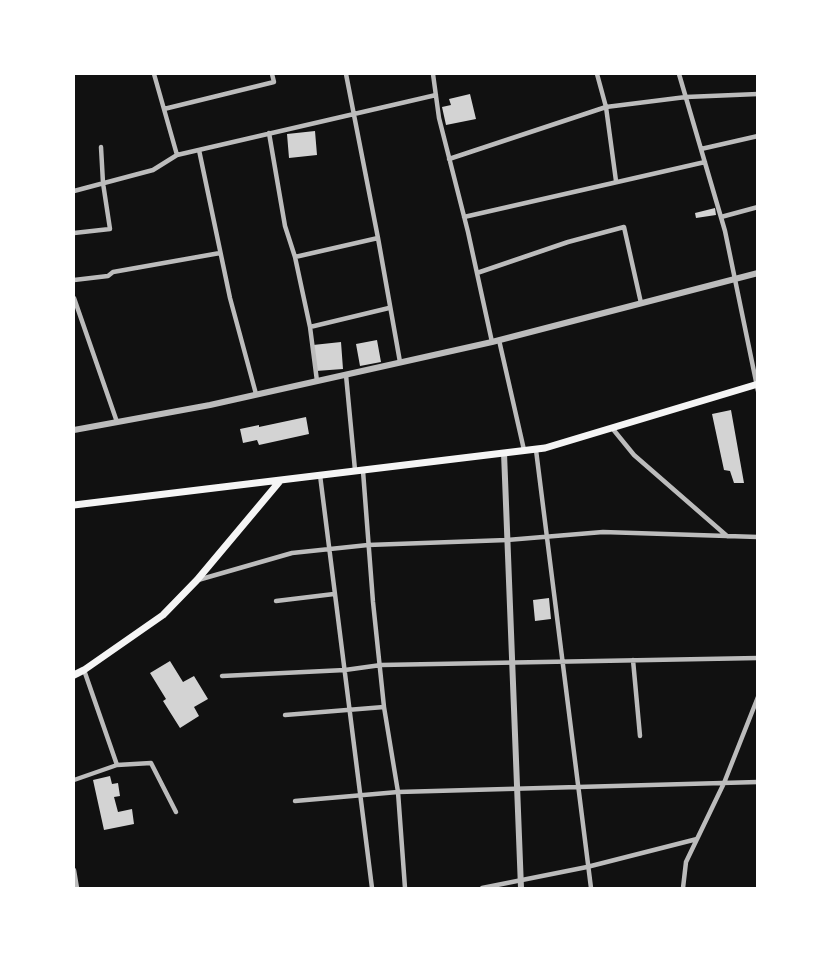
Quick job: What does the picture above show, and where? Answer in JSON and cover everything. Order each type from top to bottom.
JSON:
[{"type":"main road","points":[[74,505],[536,449],[757,386]]},
{"type":"main road","points":[[74,675],[163,615],[197,580],[281,480]]},
{"type":"street","points":[[154,74],[177,155]]},
{"type":"street","points":[[164,109],[274,82],[272,74]]},
{"type":"street","points":[[346,74],[356,113],[400,362]]},
{"type":"street","points":[[433,74],[439,118],[524,450]]},
{"type":"street","points":[[597,74],[606,107],[616,181]]},
{"type":"street","points":[[679,74],[721,217],[757,386]]},
{"type":"street","points":[[449,159],[606,107],[686,97],[758,94]]},
{"type":"street","points":[[74,191],[153,170],[177,155],[436,95]]},
{"type":"street","points":[[269,134],[285,226],[295,257],[310,327],[317,381]]},
{"type":"street","points":[[701,149],[758,136]]},
{"type":"street","points":[[74,233],[110,229],[103,184],[101,146]]},
{"type":"street","points":[[198,150],[230,298],[257,395]]},
{"type":"street","points":[[464,217],[705,162]]},
{"type":"street","points":[[721,217],[758,207]]},
{"type":"street","points":[[477,273],[568,242],[624,227],[641,303]]},
{"type":"street","points":[[295,257],[379,238]]},
{"type":"street","points":[[74,280],[108,276],[113,272],[220,253]]},
{"type":"street","points":[[74,430],[257,395],[496,341],[758,273]]},
{"type":"street","points":[[74,298],[117,422]]},
{"type":"street","points":[[310,327],[389,308]]},
{"type":"street","points":[[346,375],[368,545],[384,707],[398,792],[405,888]]},
{"type":"street","points":[[611,428],[634,455],[727,536]]},
{"type":"street","points":[[536,449],[591,888]]},
{"type":"street","points":[[504,453],[521,888]]},
{"type":"street","points":[[320,475],[372,888]]},
{"type":"street","points":[[197,580],[292,553],[368,545],[507,540],[603,532],[758,537]]},
{"type":"street","points":[[276,601],[334,594]]},
{"type":"street","points":[[222,676],[345,670],[381,665],[758,658]]},
{"type":"street","points":[[633,660],[640,736]]},
{"type":"street","points":[[84,670],[117,765]]},
{"type":"street","points":[[683,888],[686,862],[724,783],[758,697]]},
{"type":"street","points":[[285,715],[384,707]]},
{"type":"street","points":[[74,780],[117,765],[151,763],[176,812]]},
{"type":"street","points":[[295,801],[398,792],[758,782]]},
{"type":"street","points":[[482,888],[587,867],[697,839]]},
{"type":"street","points":[[74,870],[77,888]]},
{"type":"building","points":[[470,94],[476,119],[446,125],[442,107],[451,105],[449,99]]},
{"type":"building","points":[[315,131],[317,155],[289,158],[287,134]]},
{"type":"building","points":[[715,208],[716,215],[696,218],[695,213]]},
{"type":"building","points":[[377,340],[381,362],[360,366],[356,344]]},
{"type":"building","points":[[341,342],[343,369],[316,371],[313,345]]},
{"type":"building","points":[[731,410],[744,483],[734,483],[730,471],[724,470],[712,414]]},
{"type":"building","points":[[306,417],[309,434],[259,445],[257,440],[243,443],[240,429]]},
{"type":"building","points":[[549,598],[551,619],[535,621],[533,600]]},
{"type":"building","points":[[170,661],[183,682],[194,676],[208,699],[194,707],[199,716],[180,728],[150,673]]},
{"type":"building","points":[[110,776],[112,784],[118,783],[120,796],[114,797],[118,812],[132,809],[134,824],[104,830],[93,780]]}]
